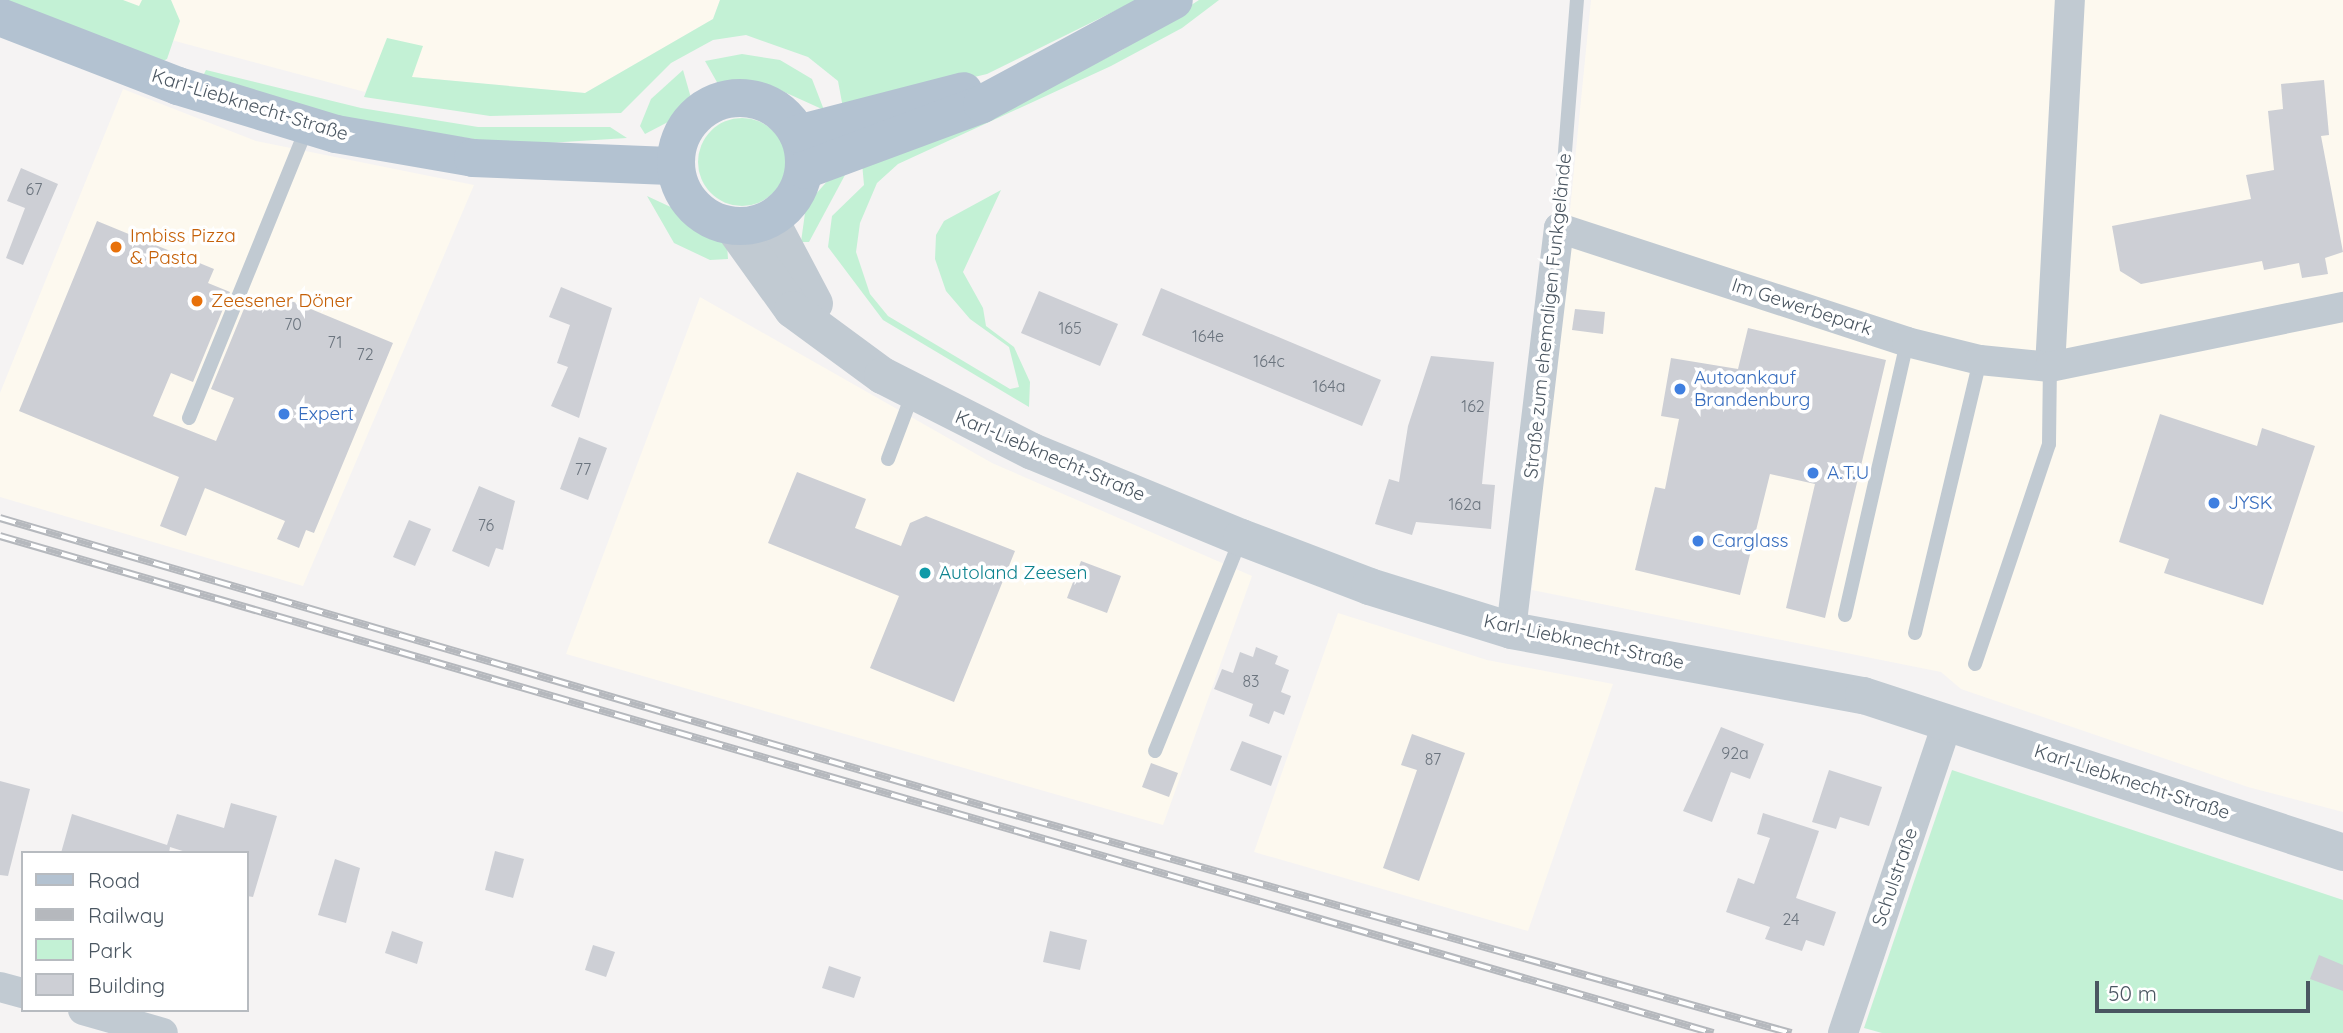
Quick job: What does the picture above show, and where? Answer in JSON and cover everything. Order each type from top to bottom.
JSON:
[{"type":"main road","points":[[801,152],[982,104],[1027,76],[1174,0]]},
{"type":"main road","name":"Karl-Liebknecht-Straße","points":[[0,17],[178,86],[308,126],[473,158],[676,166]]},
{"type":"main road","points":[[753,99],[772,106],[801,152],[787,208],[751,223],[700,213],[688,200],[676,166],[685,128],[698,114],[724,100],[753,99]]},
{"type":"street","points":[[2050,368],[2070,0]]},
{"type":"street","name":"Karl-Liebknecht-Straße","points":[[751,223],[792,309],[853,354],[913,393],[1032,451],[1241,537],[1369,586],[1511,630],[1863,695],[2343,852]]},
{"type":"street","name":"Im Gewerbepark","points":[[1559,228],[1907,342],[1980,360],[2050,368],[2343,307]]},
{"type":"street","name":"Straße zum ehemaligen Funkgelände","points":[[1511,630],[1559,228]]},
{"type":"street","name":"Schulstraße","points":[[1843,1033],[1948,721]]},
{"type":"street","points":[[0,987],[21,992]]},
{"type":"street","points":[[90,1012],[163,1033]]},
{"type":"lane","name":"Straße zum ehemaligen Funkgelände","points":[[1559,228],[1577,0]]},
{"type":"lane","points":[[188,418],[308,126]]},
{"type":"lane","points":[[1845,615],[1907,342]]},
{"type":"lane","points":[[1915,633],[1980,360]]},
{"type":"lane","points":[[1975,664],[2049,444],[2050,368]]},
{"type":"lane","points":[[888,459],[913,393]]},
{"type":"lane","points":[[1155,751],[1241,537]]},
{"type":"shaded area","points":[[76,0],[720,0],[713,19],[585,93],[411,77],[388,38],[365,92],[160,37]]},
{"type":"shaded area","points":[[1591,0],[2343,0],[2343,812],[2248,787],[1961,689],[1941,672],[1532,590]]},
{"type":"shaded area","points":[[123,89],[256,141],[474,185],[303,586],[0,497],[0,393]]},
{"type":"shaded area","points":[[700,297],[992,463],[1252,576],[1163,825],[566,654]]},
{"type":"shaded area","points":[[1338,613],[1487,660],[1613,684],[1528,931],[1254,852]]},
{"type":"green space","points":[[0,0],[123,0],[139,6],[142,0],[171,0],[180,21],[167,59],[155,65]]},
{"type":"green space","points":[[720,0],[1137,0],[987,74],[843,108],[838,81],[808,57],[746,35],[713,40],[671,63],[621,113],[490,116],[364,97],[387,38],[423,46],[412,77],[585,93],[713,19]]},
{"type":"green space","points":[[1199,0],[1219,0],[1182,28],[1111,66],[898,164],[877,183],[860,223],[856,252],[870,294],[888,316],[1010,389],[1019,387],[1009,347],[970,319],[946,291],[935,259],[936,235],[944,221],[1001,190],[963,272],[983,308],[986,326],[1014,347],[1030,382],[1029,407],[883,320],[828,247],[832,216],[864,185],[862,163],[1043,90],[1122,50]]},
{"type":"green space","points":[[742,54],[780,60],[812,79],[824,110],[771,86],[740,80],[718,84],[705,61]]},
{"type":"green space","points":[[206,70],[361,108],[478,127],[610,127],[627,138],[516,145],[355,122],[202,78]]},
{"type":"green space","points":[[683,70],[691,98],[668,122],[645,134],[640,126],[651,99]]},
{"type":"green space","points":[[742,118],[767,125],[779,137],[786,162],[779,187],[767,199],[742,206],[717,199],[705,187],[698,162],[705,137],[717,125]]},
{"type":"green space","points":[[845,175],[809,242],[801,242],[805,213],[815,195],[830,178]]},
{"type":"green space","points":[[647,196],[675,209],[692,229],[727,244],[728,259],[710,260],[674,243]]},
{"type":"green space","points":[[1952,770],[2343,900],[2343,1033],[1882,1033],[1864,1028]]},
{"type":"building","points":[[2324,80],[2329,135],[2321,136],[2343,252],[2325,258],[2328,274],[2302,278],[2299,263],[2264,270],[2262,261],[2141,284],[2120,271],[2112,226],[2251,199],[2246,175],[2274,170],[2268,111],[2283,109],[2281,84]]},
{"type":"building","points":[[21,168],[58,184],[23,265],[6,258],[25,208],[7,201]]},
{"type":"building","points":[[97,221],[214,269],[208,283],[230,292],[193,382],[171,373],[153,416],[216,441],[234,398],[211,389],[248,299],[272,309],[277,295],[393,343],[314,533],[306,530],[299,548],[277,539],[285,521],[205,488],[186,536],[160,526],[179,477],[19,411]]},
{"type":"building","points":[[561,287],[612,308],[579,418],[551,406],[568,367],[557,363],[570,325],[549,317]]},
{"type":"building","points":[[1161,288],[1381,380],[1362,426],[1142,335]]},
{"type":"building","points":[[1039,291],[1118,324],[1100,366],[1021,333]]},
{"type":"building","points":[[1575,309],[1605,312],[1603,334],[1572,330]]},
{"type":"building","points":[[1748,328],[1886,360],[1825,618],[1786,608],[1815,484],[1770,474],[1740,595],[1635,570],[1655,487],[1665,489],[1679,419],[1661,416],[1671,358],[1738,369]]},
{"type":"building","points":[[1431,356],[1494,362],[1482,484],[1495,485],[1491,529],[1416,522],[1412,535],[1375,524],[1389,479],[1399,482],[1408,426]]},
{"type":"building","name":"JYSK","points":[[2160,414],[2257,446],[2262,428],[2315,446],[2263,605],[2164,573],[2169,559],[2119,542]]},
{"type":"building","points":[[579,437],[607,448],[588,500],[560,489]]},
{"type":"building","name":"Autoland Zeesen","points":[[797,472],[866,499],[855,528],[901,546],[910,523],[926,516],[1015,551],[954,702],[870,668],[899,596],[768,543]]},
{"type":"building","points":[[479,486],[515,501],[503,550],[496,548],[489,567],[452,551]]},
{"type":"building","points":[[409,520],[431,529],[415,566],[393,557]]},
{"type":"building","points":[[1081,561],[1121,576],[1107,613],[1067,598]]},
{"type":"building","points":[[1256,647],[1278,656],[1275,664],[1289,670],[1281,692],[1291,696],[1284,715],[1274,711],[1269,724],[1249,716],[1253,704],[1214,689],[1222,669],[1233,673],[1240,652],[1253,657]]},
{"type":"building","points":[[1721,727],[1764,744],[1750,779],[1731,772],[1712,822],[1683,811]]},
{"type":"building","points":[[1412,734],[1465,753],[1419,881],[1383,868],[1417,770],[1401,765]]},
{"type":"building","points":[[1242,741],[1282,756],[1271,786],[1230,770]]},
{"type":"building","points":[[1151,763],[1178,773],[1169,797],[1142,787]]},
{"type":"building","points":[[1829,770],[1882,787],[1869,826],[1840,817],[1836,829],[1812,822]]},
{"type":"building","points":[[0,781],[30,789],[8,876],[0,875]]},
{"type":"building","points":[[231,803],[277,816],[253,897],[248,896],[248,851],[183,851],[170,847],[169,851],[62,851],[72,814],[167,845],[177,814],[224,828]]},
{"type":"building","points":[[1763,813],[1819,831],[1796,898],[1836,912],[1824,946],[1806,940],[1802,951],[1765,939],[1770,927],[1726,912],[1738,878],[1754,884],[1770,838],[1757,834]]},
{"type":"building","points":[[495,851],[524,859],[513,898],[485,890]]},
{"type":"building","points":[[335,859],[360,868],[346,923],[318,915]]},
{"type":"building","points":[[392,931],[423,942],[417,964],[385,953]]},
{"type":"building","points":[[1050,931],[1087,940],[1080,970],[1043,962]]},
{"type":"building","points":[[593,945],[615,952],[606,977],[585,970]]},
{"type":"building","points":[[2319,955],[2343,965],[2343,991],[2310,979]]},
{"type":"building","points":[[829,966],[861,977],[854,998],[822,988]]},
{"type":"railway","points":[[0,518],[1001,811],[1791,1033]]},
{"type":"railway","points":[[0,536],[1713,1033]]},
{"type":"place","name":"Imbiss Pizza & Pasta","points":[[116,247]]},
{"type":"place","name":"Zeesener Döner","points":[[197,301]]},
{"type":"place","name":"Autoankauf Brandenburg","points":[[1680,389]]},
{"type":"place","name":"Expert","points":[[284,414]]},
{"type":"place","name":"A.T.U","points":[[1813,473]]},
{"type":"place","name":"JYSK","points":[[2214,503]]},
{"type":"place","name":"Carglass","points":[[1698,541]]},
{"type":"place","name":"Autoland Zeesen","points":[[925,573]]}]
